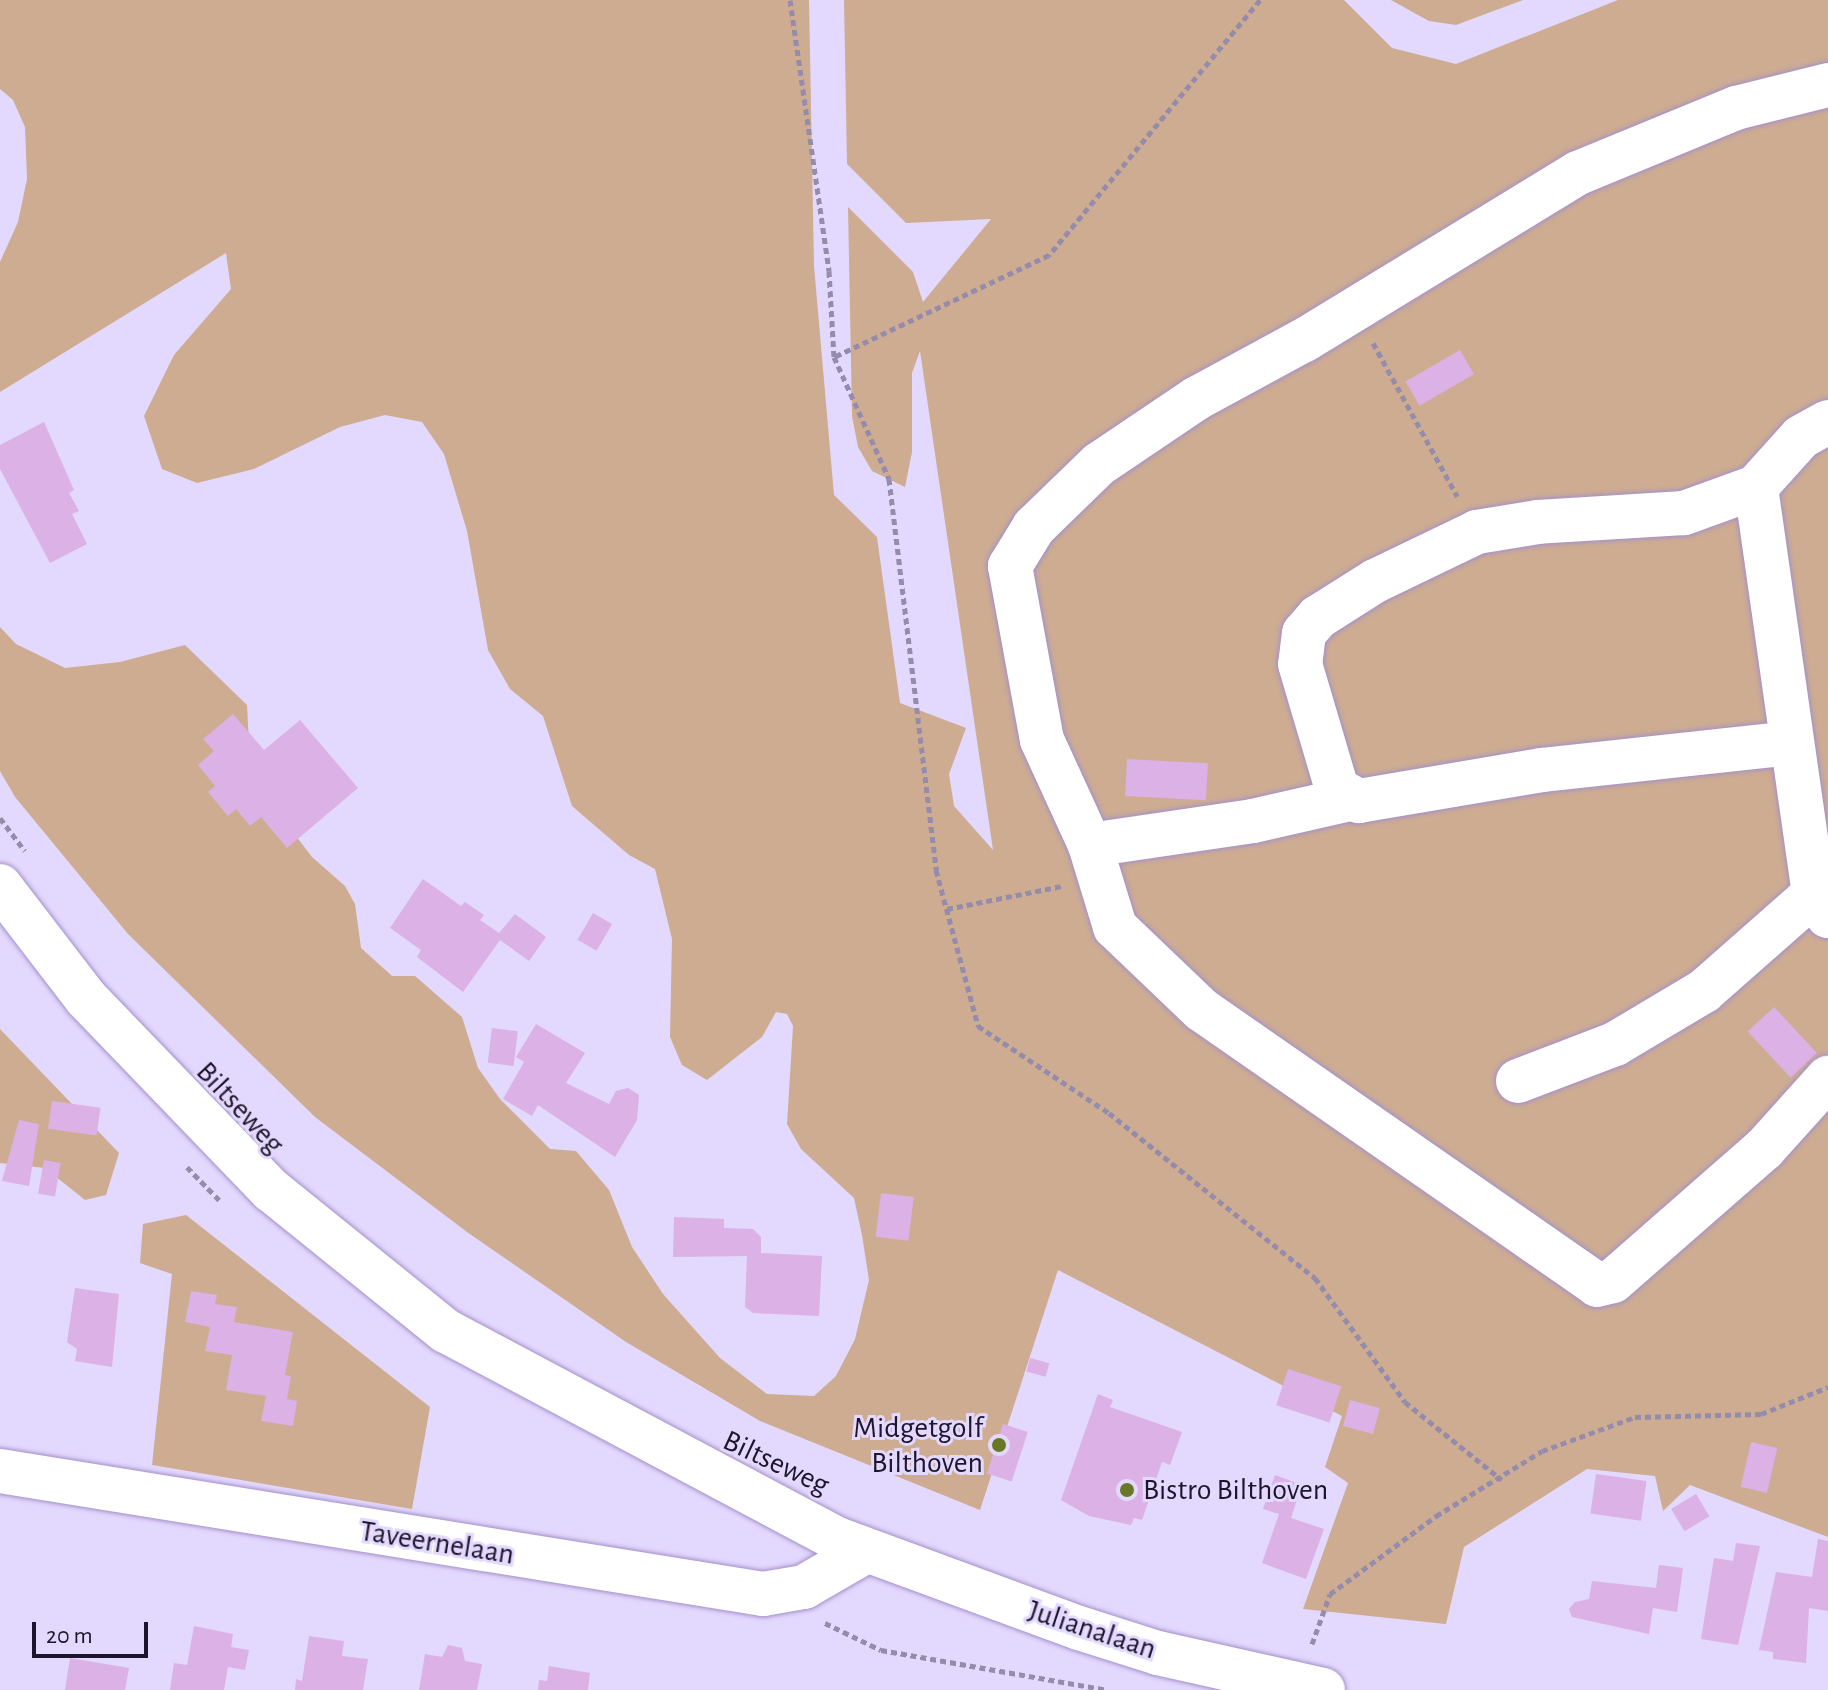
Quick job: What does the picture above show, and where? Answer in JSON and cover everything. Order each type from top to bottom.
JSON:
[{"type":"street","points":[[1828,85],[1736,108],[1578,173],[1355,309],[1197,398],[1099,464],[1034,527],[1010,566],[1042,740],[1094,862],[1115,927],[1202,1010],[1597,1285],[1613,1281],[1764,1149],[1828,1078]]},
{"type":"street","points":[[1350,799],[1337,789],[1321,752],[1300,664],[1304,633],[1318,617],[1375,581],[1477,532],[1538,522],[1684,513],[1756,487],[1801,437],[1828,422]]},
{"type":"street","points":[[1518,1081],[1615,1044],[1704,991],[1821,905],[1792,743],[1756,487]]},
{"type":"street","points":[[1094,862],[1350,799],[1377,801],[1542,770],[1792,743]]},
{"type":"street","name":"Biltseweg","points":[[14,871],[86,998],[271,1190],[446,1331],[866,1551]]},
{"type":"street","name":"Taveernelaan","points":[[0,1471],[763,1594],[804,1587],[866,1551]]},
{"type":"street","name":"Julianalaan","points":[[866,1551],[1092,1633],[1310,1688]]},
{"type":"path","points":[[790,0],[829,271],[834,357]]},
{"type":"path","points":[[1355,309],[1477,532]]},
{"type":"path","points":[[0,818],[14,871]]},
{"type":"path","points":[[947,909],[1094,862]]},
{"type":"path","points":[[1310,1688],[1330,1594],[1436,1516],[1542,1451],[1635,1417],[1761,1414],[1828,1387]]},
{"type":"path","points":[[763,1594],[881,1650],[1108,1690]]},
{"type":"shaded area","points":[[0,0],[809,0],[814,266],[834,495],[877,537],[900,703],[966,728],[949,774],[954,806],[993,850],[920,351],[912,373],[912,452],[905,487],[872,471],[858,447],[852,416],[848,207],[913,272],[923,302],[991,219],[906,223],[847,164],[844,0],[1344,0],[1392,48],[1456,64],[1618,0],[1828,0],[1828,1537],[1690,1485],[1663,1511],[1655,1476],[1587,1469],[1464,1547],[1446,1624],[1303,1609],[1348,1483],[1325,1467],[1342,1416],[1058,1270],[980,1510],[760,1421],[626,1342],[467,1232],[315,1117],[128,934],[15,797],[0,771],[0,627],[16,644],[65,668],[120,662],[185,645],[247,705],[249,745],[273,806],[312,857],[345,886],[355,904],[361,948],[392,976],[415,976],[462,1017],[478,1068],[500,1099],[550,1149],[576,1151],[609,1190],[632,1247],[663,1294],[720,1358],[767,1394],[814,1396],[836,1376],[855,1339],[869,1280],[862,1235],[854,1198],[801,1149],[787,1124],[793,1026],[787,1014],[776,1012],[762,1037],[707,1080],[682,1065],[670,1037],[672,939],[655,869],[629,855],[572,806],[543,716],[510,689],[488,650],[467,531],[444,454],[422,422],[385,415],[340,427],[254,469],[197,483],[162,469],[144,416],[174,355],[231,289],[226,253],[0,392],[0,262],[18,222],[27,179],[25,127],[13,100],[0,89]]},
{"type":"shaded area","points":[[1391,0],[1523,0],[1456,25],[1429,21]]},
{"type":"shaded area","points":[[0,1029],[119,1153],[106,1195],[85,1200],[45,1168],[0,1163]]},
{"type":"shaded area","points":[[186,1215],[430,1407],[412,1509],[152,1465],[172,1274],[140,1263],[143,1224]]},
{"type":"building","points":[[1460,350],[1474,374],[1419,406],[1405,382]]},
{"type":"building","points":[[44,422],[74,490],[69,493],[79,511],[72,514],[87,544],[50,563],[0,469],[0,445]]},
{"type":"building","points":[[233,714],[264,750],[300,720],[358,788],[287,848],[261,817],[250,826],[236,809],[228,816],[208,792],[215,786],[198,765],[214,751],[203,739]]},
{"type":"building","points":[[1127,759],[1208,763],[1206,800],[1125,796]]},
{"type":"building","points":[[423,879],[461,906],[465,902],[484,915],[480,920],[499,933],[515,914],[546,937],[529,961],[500,940],[463,992],[417,957],[421,950],[390,928]]},
{"type":"building","points":[[593,913],[612,924],[597,951],[578,940]]},
{"type":"building","points":[[1774,1007],[1817,1053],[1791,1078],[1748,1032]]},
{"type":"building","points":[[536,1024],[585,1053],[566,1083],[609,1104],[616,1091],[628,1088],[639,1095],[637,1120],[615,1157],[538,1105],[532,1116],[503,1099],[524,1062],[516,1057]]},
{"type":"building","points":[[492,1028],[518,1031],[514,1066],[488,1063]]},
{"type":"building","points":[[52,1101],[101,1108],[97,1136],[48,1129]]},
{"type":"building","points":[[19,1120],[39,1124],[29,1186],[2,1181]]},
{"type":"building","points":[[44,1160],[61,1163],[55,1196],[38,1193]]},
{"type":"building","points":[[881,1193],[914,1197],[908,1241],[876,1237]]},
{"type":"building","points":[[674,1217],[724,1219],[724,1228],[753,1229],[761,1237],[761,1253],[822,1256],[819,1316],[753,1313],[745,1307],[747,1256],[673,1257]]},
{"type":"building","points":[[75,1288],[119,1294],[112,1367],[75,1361],[77,1349],[67,1342]]},
{"type":"building","points":[[191,1291],[217,1295],[215,1304],[237,1307],[234,1322],[293,1332],[285,1375],[291,1376],[287,1399],[297,1401],[293,1426],[261,1421],[266,1396],[226,1390],[232,1355],[205,1351],[210,1327],[185,1322]]},
{"type":"building","points":[[1030,1358],[1049,1363],[1046,1377],[1026,1372]]},
{"type":"building","points":[[1288,1369],[1341,1386],[1330,1422],[1276,1405]]},
{"type":"building","points":[[1098,1394],[1113,1400],[1110,1407],[1182,1432],[1170,1465],[1162,1462],[1142,1520],[1134,1518],[1131,1525],[1089,1516],[1061,1500]]},
{"type":"building","points":[[1350,1400],[1380,1408],[1373,1434],[1343,1426]]},
{"type":"building","points":[[1003,1424],[1028,1432],[1012,1481],[987,1473]]},
{"type":"building","points":[[1751,1442],[1777,1448],[1767,1493],[1741,1487]]},
{"type":"building","points":[[1596,1474],[1647,1481],[1641,1521],[1590,1514]]},
{"type":"building","points":[[1275,1475],[1302,1485],[1291,1518],[1324,1529],[1306,1579],[1262,1563],[1279,1514],[1263,1509]]},
{"type":"building","points":[[1696,1494],[1709,1516],[1685,1531],[1671,1509]]},
{"type":"building","points":[[1818,1539],[1828,1541],[1828,1611],[1809,1608],[1806,1663],[1773,1659],[1773,1652],[1759,1650],[1776,1572],[1812,1577]]},
{"type":"building","points":[[1736,1543],[1760,1546],[1738,1645],[1701,1639],[1714,1558],[1733,1561]]},
{"type":"building","points":[[1659,1565],[1683,1568],[1677,1612],[1653,1608],[1649,1634],[1572,1617],[1569,1609],[1575,1602],[1589,1599],[1592,1581],[1656,1588]]},
{"type":"building","points":[[194,1626],[233,1634],[231,1647],[249,1650],[245,1670],[228,1667],[224,1690],[170,1690],[174,1663],[187,1665]]},
{"type":"building","points":[[309,1636],[344,1641],[342,1656],[368,1659],[363,1690],[295,1690],[296,1679],[302,1681]]},
{"type":"building","points":[[448,1645],[462,1648],[465,1661],[482,1664],[477,1690],[419,1690],[425,1654],[442,1657]]},
{"type":"building","points":[[70,1658],[129,1668],[125,1690],[65,1690]]},
{"type":"building","points":[[549,1666],[590,1673],[588,1690],[538,1690],[539,1680],[547,1681]]},
{"type":"place","name":"Midgetgolf Bilthoven","points":[[999,1445]]},
{"type":"place","name":"Bistro Bilthoven","points":[[1127,1490]]}]
